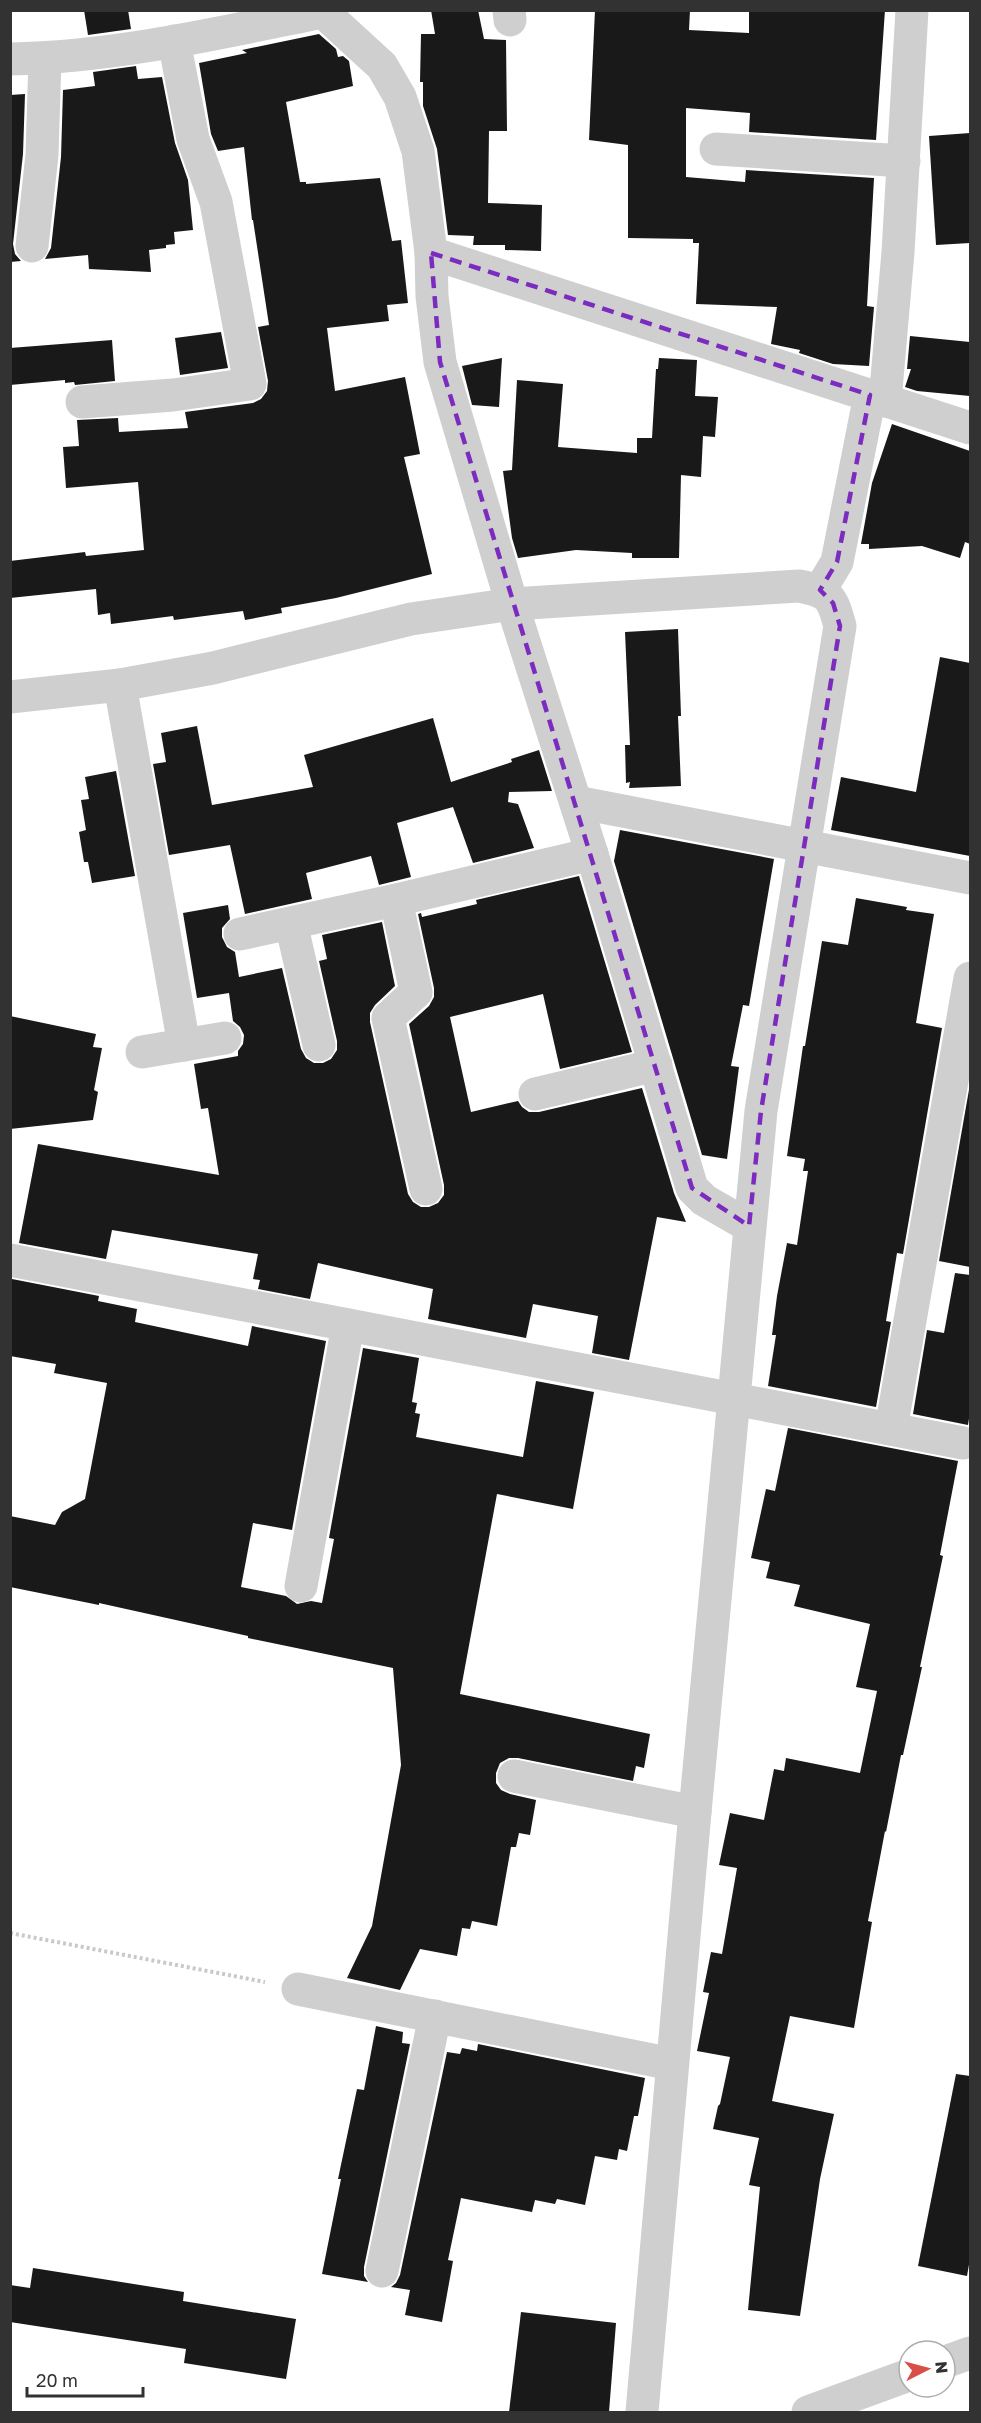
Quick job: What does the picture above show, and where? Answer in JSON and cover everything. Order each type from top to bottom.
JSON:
[{"type":"street","points":[[820,590],[837,562],[877,398],[898,252],[912,10]]},
{"type":"street","points":[[10,59],[45,58],[174,42],[321,11],[382,66],[400,97],[418,151],[431,253],[432,296],[440,362],[512,604],[592,854],[692,1188],[704,1200],[749,1226]]},
{"type":"street","points":[[82,402],[250,384],[216,202],[193,139],[174,42]]},
{"type":"street","points":[[33,246],[24,201],[42,155],[45,58]]},
{"type":"street","points":[[716,149],[904,161]]},
{"type":"street","points":[[431,253],[970,429]]},
{"type":"street","points":[[10,698],[120,685],[213,668],[411,619],[512,604],[799,586],[820,590],[833,603],[840,626],[761,1111],[695,1812],[642,2412]]},
{"type":"street","points":[[120,685],[184,1045]]},
{"type":"street","points":[[576,802],[970,878]]},
{"type":"street","points":[[240,934],[592,854]]},
{"type":"street","points":[[396,900],[417,992],[388,1018],[426,1189]]},
{"type":"street","points":[[291,923],[319,1045]]},
{"type":"street","points":[[891,1429],[970,978]]},
{"type":"street","points":[[142,1052],[225,1038]]},
{"type":"street","points":[[535,1094],[656,1065]]},
{"type":"street","points":[[10,1260],[963,1443]]},
{"type":"street","points":[[301,1586],[348,1325]]},
{"type":"street","points":[[514,1776],[695,1812]]},
{"type":"street","points":[[298,1989],[672,2064]]},
{"type":"street","points":[[382,2271],[435,2016]]},
{"type":"street","points":[[808,2412],[897,2379]]},
{"type":"path","points":[[10,1933],[298,1989]]},
{"type":"highlighted area","points":[[431,253],[870,395],[837,562],[820,590],[833,603],[840,626],[761,1111],[749,1226],[692,1188],[440,362]]},
{"type":"building","points":[[84,10],[128,10],[131,29],[88,35]]},
{"type":"building","points":[[431,10],[478,10],[484,39],[506,40],[507,131],[489,131],[488,203],[542,205],[541,251],[505,250],[505,245],[473,245],[474,236],[448,235],[437,149],[423,106],[423,82],[420,82],[421,34],[435,34]]},
{"type":"building","points":[[595,10],[690,10],[689,30],[749,33],[749,10],[885,10],[876,140],[749,132],[750,113],[686,108],[686,177],[745,182],[746,170],[874,178],[867,306],[874,307],[869,366],[833,364],[799,353],[800,350],[771,344],[777,307],[696,304],[699,243],[693,243],[693,239],[628,238],[628,145],[589,140]]},
{"type":"building","points":[[319,34],[336,49],[338,57],[343,56],[349,61],[353,86],[286,102],[300,182],[306,182],[306,184],[380,178],[392,241],[401,240],[408,303],[387,305],[389,321],[327,328],[335,391],[405,377],[420,454],[404,457],[432,574],[336,598],[281,608],[282,613],[245,620],[243,611],[174,620],[173,616],[111,624],[110,613],[98,615],[96,589],[10,598],[10,561],[85,552],[86,556],[144,550],[138,482],[66,488],[63,447],[79,446],[77,420],[118,418],[119,432],[188,428],[185,412],[253,403],[261,399],[267,391],[268,381],[258,327],[269,325],[252,220],[244,147],[218,151],[211,134],[199,63],[247,53],[242,50]]},
{"type":"building","points":[[136,66],[138,79],[162,77],[175,143],[188,180],[193,230],[174,232],[175,244],[166,245],[166,248],[149,250],[151,272],[89,269],[88,255],[45,259],[51,248],[61,157],[63,90],[95,86],[93,72]]},
{"type":"building","points":[[25,94],[23,154],[13,244],[15,254],[21,261],[10,262],[10,95]]},
{"type":"building","points":[[970,133],[970,243],[936,245],[929,136]]},
{"type":"building","points":[[221,332],[228,368],[180,375],[175,338]]},
{"type":"building","points":[[910,336],[970,342],[970,396],[917,391],[905,387],[911,369],[907,369]]},
{"type":"building","points":[[112,340],[115,381],[75,385],[74,382],[65,383],[65,380],[10,385],[10,348]]},
{"type":"building","points":[[502,358],[499,407],[472,405],[462,366]]},
{"type":"building","points":[[659,358],[697,360],[695,396],[718,397],[715,437],[703,436],[701,477],[681,475],[679,558],[632,558],[632,553],[576,550],[518,558],[512,538],[503,471],[512,470],[517,380],[563,384],[558,447],[637,453],[637,438],[652,438],[656,369],[658,369]]},
{"type":"building","points":[[892,424],[970,451],[970,544],[965,542],[960,558],[922,546],[869,549],[869,544],[861,544],[872,483]]},
{"type":"building","points":[[678,629],[681,786],[629,788],[630,782],[626,783],[625,745],[630,745],[625,632]]},
{"type":"building","points":[[940,657],[970,663],[970,856],[831,830],[841,777],[916,792]]},
{"type":"building","points":[[433,718],[451,782],[512,762],[511,759],[539,750],[552,791],[509,792],[508,802],[518,804],[534,848],[473,863],[453,807],[397,823],[411,877],[379,885],[371,856],[306,873],[312,899],[245,914],[230,845],[169,855],[153,764],[166,762],[161,733],[197,726],[212,805],[313,787],[304,755]]},
{"type":"building","points":[[116,771],[135,876],[92,883],[88,862],[84,862],[79,832],[86,830],[81,800],[89,799],[85,777]]},
{"type":"building","points":[[620,830],[774,859],[749,1006],[743,1005],[731,1066],[739,1067],[727,1159],[702,1155],[614,861]]},
{"type":"building","points":[[579,876],[632,1052],[560,1069],[543,994],[450,1017],[471,1112],[518,1101],[529,1112],[539,1112],[642,1088],[674,1193],[686,1222],[657,1217],[629,1360],[592,1353],[598,1316],[533,1304],[526,1338],[428,1319],[433,1289],[318,1263],[310,1299],[258,1289],[260,1280],[253,1279],[258,1254],[112,1230],[106,1259],[19,1243],[38,1144],[219,1175],[208,1108],[201,1109],[194,1064],[238,1056],[244,1035],[233,1021],[229,993],[197,998],[183,913],[228,905],[230,919],[222,928],[222,937],[227,947],[235,952],[239,977],[282,968],[301,1049],[306,1058],[314,1063],[323,1063],[331,1059],[337,1050],[319,961],[327,959],[322,935],[382,922],[395,986],[375,1005],[370,1013],[370,1022],[408,1194],[413,1202],[421,1207],[429,1207],[438,1203],[444,1195],[444,1185],[409,1024],[429,1006],[434,997],[418,914],[421,913],[422,917],[477,904],[476,900]]},
{"type":"building","points":[[856,898],[934,914],[916,1023],[942,1028],[903,1254],[897,1253],[886,1321],[891,1322],[876,1407],[768,1386],[776,1335],[772,1335],[777,1296],[787,1243],[797,1245],[808,1171],[803,1171],[805,1159],[787,1156],[803,1046],[805,1046],[822,941],[848,945]]},
{"type":"building","points":[[10,1016],[96,1034],[93,1047],[102,1048],[94,1090],[98,1092],[93,1120],[10,1129]]},
{"type":"building","points":[[970,1084],[970,1267],[939,1261]]},
{"type":"building","points":[[955,1273],[970,1275],[970,1412],[968,1425],[913,1414],[927,1330],[944,1333]]},
{"type":"building","points":[[12,1279],[99,1296],[98,1301],[137,1309],[135,1322],[248,1346],[252,1326],[326,1341],[292,1530],[253,1523],[241,1587],[286,1596],[297,1604],[311,1601],[322,1603],[334,1539],[329,1538],[363,1348],[419,1358],[412,1402],[417,1403],[415,1413],[420,1414],[416,1437],[523,1457],[536,1381],[594,1392],[573,1509],[497,1494],[460,1694],[650,1734],[644,1768],[636,1766],[633,1781],[518,1758],[509,1758],[500,1763],[496,1773],[496,1783],[501,1790],[536,1800],[530,1835],[519,1833],[516,1847],[511,1847],[497,1926],[472,1921],[470,1929],[462,1928],[457,1956],[420,1949],[400,1990],[347,1978],[372,1926],[401,1765],[393,1668],[248,1638],[248,1636],[99,1603],[99,1605],[10,1587],[10,1516],[55,1525],[62,1512],[85,1499],[107,1383],[54,1373],[56,1364],[10,1356]]},
{"type":"building","points":[[788,1428],[958,1461],[940,1555],[943,1556],[920,1667],[922,1667],[903,1755],[901,1755],[868,1921],[872,1922],[854,2028],[790,2016],[772,2101],[834,2114],[820,2179],[800,2316],[748,2310],[760,2187],[749,2185],[759,2138],[713,2129],[730,2057],[697,2051],[709,1993],[703,1992],[711,1952],[722,1954],[737,1868],[719,1865],[730,1813],[764,1820],[774,1769],[784,1771],[786,1758],[860,1773],[877,1691],[856,1687],[870,1624],[794,1606],[800,1585],[766,1578],[770,1562],[751,1558],[766,1489],[775,1491]]},
{"type":"building","points":[[376,2026],[403,2032],[402,2043],[410,2044],[364,2267],[364,2276],[368,2282],[322,2274],[341,2179],[338,2179],[357,2089],[364,2090]]},
{"type":"building","points":[[478,2044],[645,2078],[638,2116],[634,2116],[627,2151],[619,2149],[617,2160],[595,2156],[585,2205],[557,2199],[555,2204],[535,2200],[532,2212],[461,2198],[448,2260],[453,2261],[442,2322],[405,2315],[410,2290],[391,2287],[400,2275],[447,2052],[460,2054],[462,2048],[477,2051]]},
{"type":"building","points":[[956,2074],[970,2076],[970,2259],[967,2276],[918,2266]]},
{"type":"building","points":[[33,2268],[184,2292],[183,2301],[296,2319],[286,2379],[184,2363],[186,2349],[10,2322],[10,2285],[30,2288]]},
{"type":"building","points":[[521,2312],[616,2323],[609,2412],[509,2412]]}]
